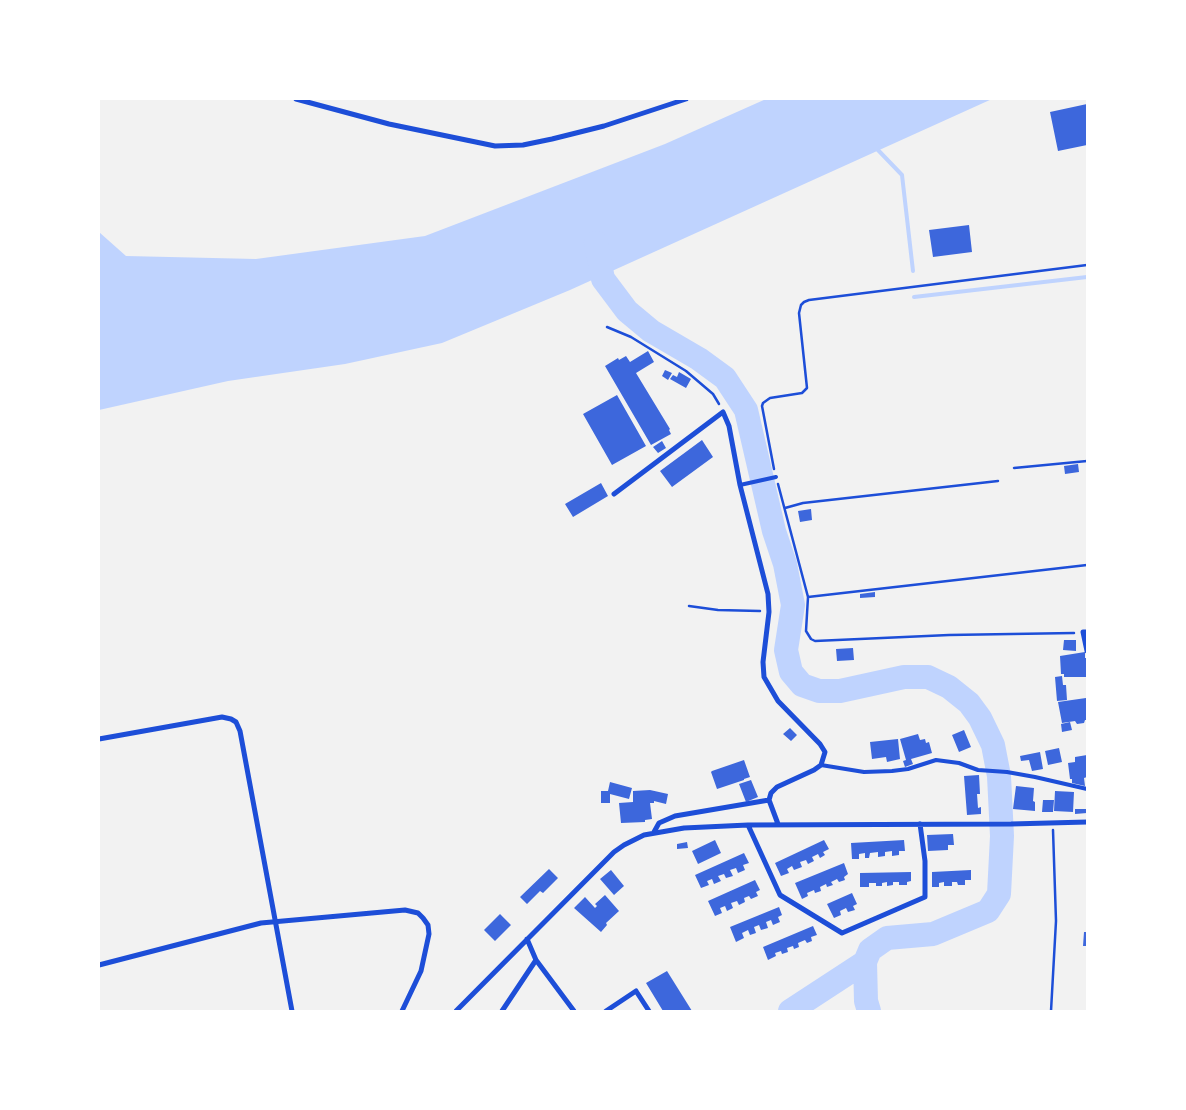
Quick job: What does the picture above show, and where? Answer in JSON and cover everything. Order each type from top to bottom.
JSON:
[{"type":"street","points":[[296,99],[389,124],[495,146],[522,145],[552,139],[604,126],[686,99]]},
{"type":"street","points":[[614,494],[723,412],[729,426],[740,485],[768,594],[769,612],[763,662],[764,676],[778,701],[820,744],[825,752],[821,765],[777,787],[771,793],[769,800],[778,824]]},
{"type":"street","points":[[1085,632],[1087,651]]},
{"type":"street","points":[[99,739],[222,717],[236,722],[240,731],[292,1011]]},
{"type":"street","points":[[654,832],[659,823],[675,816],[769,800]]},
{"type":"street","points":[[456,1011],[614,852],[633,840],[654,832],[684,828],[778,824],[1011,824],[1087,822]]},
{"type":"street","points":[[748,825],[780,895],[842,933],[925,896],[925,861],[920,824]]},
{"type":"street","points":[[99,964],[276,921],[404,910],[418,913],[428,925],[429,934],[421,971],[402,1011]]},
{"type":"street","points":[[527,939],[536,960],[574,1011]]},
{"type":"street","points":[[502,1011],[536,960]]},
{"type":"street","points":[[606,1011],[636,991],[649,1011]]},
{"type":"lane","points":[[740,485],[774,477]]},
{"type":"lane","points":[[821,765],[864,772],[892,771],[908,769],[936,760],[958,763],[978,770],[1007,772],[1087,790]]},
{"type":"path","points":[[1085,632],[948,635],[815,641],[811,639],[806,631],[808,597],[786,508],[774,477],[762,406],[770,398],[802,394],[807,388],[799,313],[804,302],[1087,265]]},
{"type":"path","points":[[607,327],[631,337],[686,371],[713,394],[723,412]]},
{"type":"path","points":[[1014,468],[1087,461]]},
{"type":"path","points":[[786,508],[803,503],[998,481]]},
{"type":"path","points":[[808,597],[1087,565]]},
{"type":"path","points":[[689,606],[718,610],[769,612]]},
{"type":"path","points":[[1051,1011],[1056,921],[1053,823]]},
{"type":"water","points":[[766,99],[992,99],[570,290],[442,343],[345,364],[228,381],[99,410],[99,232],[126,256],[256,259],[425,236],[665,144]]},
{"type":"building","points":[[1087,104],[1087,145],[1058,151],[1050,112]]},
{"type":"building","points":[[969,225],[972,252],[933,257],[929,230]]},
{"type":"building","points":[[648,351],[654,362],[636,373],[670,429],[671,434],[651,445],[605,366],[618,358],[619,360],[626,356],[630,362]]},
{"type":"building","points":[[665,370],[672,373],[668,380],[662,376]]},
{"type":"building","points":[[679,372],[691,379],[686,388],[670,379],[673,375],[677,377]]},
{"type":"building","points":[[617,395],[646,446],[612,465],[583,414]]},
{"type":"building","points":[[702,440],[713,457],[672,487],[660,471]]},
{"type":"building","points":[[662,441],[666,448],[658,453],[653,447]]},
{"type":"building","points":[[1078,464],[1079,472],[1065,474],[1064,466]]},
{"type":"building","points":[[601,483],[608,496],[573,517],[565,504]]},
{"type":"building","points":[[811,509],[812,520],[800,522],[798,511]]},
{"type":"building","points":[[875,592],[875,597],[860,598],[860,594]]},
{"type":"building","points":[[1064,640],[1076,640],[1076,651],[1063,650]]},
{"type":"building","points":[[853,648],[854,660],[837,661],[836,649]]},
{"type":"building","points":[[1085,652],[1085,658],[1087,658],[1087,677],[1064,677],[1064,674],[1061,674],[1060,656]]},
{"type":"building","points":[[1062,676],[1063,685],[1066,685],[1067,700],[1057,701],[1055,677]]},
{"type":"building","points":[[1086,698],[1087,720],[1084,723],[1077,724],[1075,721],[1062,723],[1058,702]]},
{"type":"building","points":[[1070,722],[1072,730],[1062,732],[1061,724]]},
{"type":"building","points":[[790,728],[797,735],[791,741],[783,734]]},
{"type":"building","points":[[964,730],[971,747],[959,752],[952,735]]},
{"type":"building","points":[[918,734],[920,740],[925,739],[926,743],[929,742],[932,753],[911,759],[913,764],[905,767],[903,761],[906,760],[900,739]]},
{"type":"building","points":[[898,739],[900,759],[887,762],[886,757],[872,759],[870,742]]},
{"type":"building","points":[[1059,748],[1062,762],[1048,765],[1045,751]]},
{"type":"building","points":[[1040,752],[1043,769],[1032,771],[1029,760],[1021,761],[1020,756]]},
{"type":"building","points":[[1087,755],[1087,777],[1084,778],[1085,786],[1072,783],[1068,763],[1075,762],[1075,757]]},
{"type":"building","points":[[744,760],[750,777],[717,789],[711,772]]},
{"type":"building","points":[[979,775],[980,794],[977,794],[978,808],[981,807],[981,814],[967,815],[964,776]]},
{"type":"building","points":[[751,780],[758,797],[746,802],[739,784]]},
{"type":"building","points":[[610,782],[632,788],[629,799],[610,794],[610,803],[601,803],[601,791],[608,791]]},
{"type":"building","points":[[1016,786],[1034,788],[1033,801],[1035,802],[1035,811],[1013,809]]},
{"type":"building","points":[[650,790],[668,794],[666,804],[654,801],[654,803],[650,803],[652,819],[645,820],[645,822],[621,823],[619,803],[633,802],[633,791]]},
{"type":"building","points":[[1055,791],[1074,792],[1073,812],[1054,811]]},
{"type":"building","points":[[1043,800],[1054,800],[1053,812],[1042,812]]},
{"type":"building","points":[[1075,809],[1087,809],[1087,813],[1075,814]]},
{"type":"building","points":[[953,834],[954,845],[948,845],[948,850],[928,851],[927,835]]},
{"type":"building","points":[[715,840],[721,853],[698,864],[692,851]]},
{"type":"building","points":[[824,840],[829,849],[823,852],[825,855],[820,858],[818,854],[812,857],[814,861],[808,864],[806,860],[800,862],[802,867],[794,870],[792,866],[787,869],[789,873],[781,876],[775,863]]},
{"type":"building","points":[[904,840],[905,851],[899,851],[899,855],[892,856],[892,851],[885,852],[885,856],[878,857],[878,852],[870,853],[869,858],[865,858],[865,853],[859,854],[859,859],[852,859],[851,843]]},
{"type":"building","points":[[687,842],[688,848],[677,849],[677,844]]},
{"type":"building","points":[[744,853],[749,863],[743,865],[745,870],[738,873],[736,868],[730,870],[733,876],[726,878],[724,874],[718,876],[721,881],[714,884],[712,879],[707,881],[709,885],[701,888],[695,875]]},
{"type":"building","points":[[844,863],[848,874],[844,877],[845,880],[839,882],[837,879],[831,882],[833,885],[827,887],[826,884],[820,887],[821,891],[815,893],[814,890],[807,893],[808,896],[802,899],[795,883]]},
{"type":"building","points":[[549,869],[558,878],[543,893],[540,891],[527,904],[520,897]]},
{"type":"building","points":[[611,870],[624,886],[614,895],[600,879]]},
{"type":"building","points":[[971,870],[971,880],[965,880],[965,885],[958,885],[957,882],[952,882],[952,886],[944,886],[944,882],[939,883],[939,887],[932,887],[932,872]]},
{"type":"building","points":[[911,872],[911,881],[907,882],[907,885],[899,885],[899,882],[893,882],[893,885],[887,886],[887,882],[882,883],[882,886],[876,886],[876,883],[869,883],[869,887],[860,887],[860,873]]},
{"type":"building","points":[[755,880],[760,890],[756,892],[758,896],[751,899],[749,896],[744,898],[745,902],[739,905],[737,901],[731,903],[733,908],[727,911],[725,906],[720,908],[722,913],[715,916],[708,901]]},
{"type":"building","points":[[852,893],[857,904],[853,906],[855,910],[848,912],[846,908],[840,911],[841,915],[834,918],[827,904]]},
{"type":"building","points":[[605,895],[619,911],[606,923],[607,925],[601,932],[574,908],[585,897],[595,908],[597,906],[595,904]]},
{"type":"building","points":[[779,907],[782,915],[778,917],[780,922],[773,925],[771,920],[766,922],[768,928],[761,930],[759,925],[754,927],[756,933],[750,935],[748,930],[742,933],[744,938],[736,942],[730,927]]},
{"type":"building","points":[[500,914],[511,925],[495,941],[484,930]]},
{"type":"building","points":[[813,926],[817,935],[811,937],[812,941],[807,943],[805,940],[798,943],[799,947],[794,949],[793,946],[787,948],[788,952],[782,954],[781,951],[775,953],[776,956],[768,960],[763,947]]},
{"type":"building","points":[[1084,932],[1087,932],[1087,946],[1083,946]]},
{"type":"building","points":[[667,971],[692,1011],[663,1011],[646,983]]},
{"type":"waterway","points":[[877,149],[902,175],[913,271]]},
{"type":"waterway","points":[[596,243],[603,279],[627,311],[651,331],[699,359],[725,378],[746,410],[774,531],[785,564],[793,605],[786,650],[791,672],[802,685],[819,691],[840,691],[904,677],[928,677],[949,687],[969,703],[980,718],[993,745],[999,776],[1002,836],[999,894],[988,911],[933,934],[887,938],[870,950],[865,962],[866,1001],[869,1011]]},
{"type":"waterway","points":[[914,297],[1087,277]]},
{"type":"waterway","points":[[790,1011],[865,962]]}]
